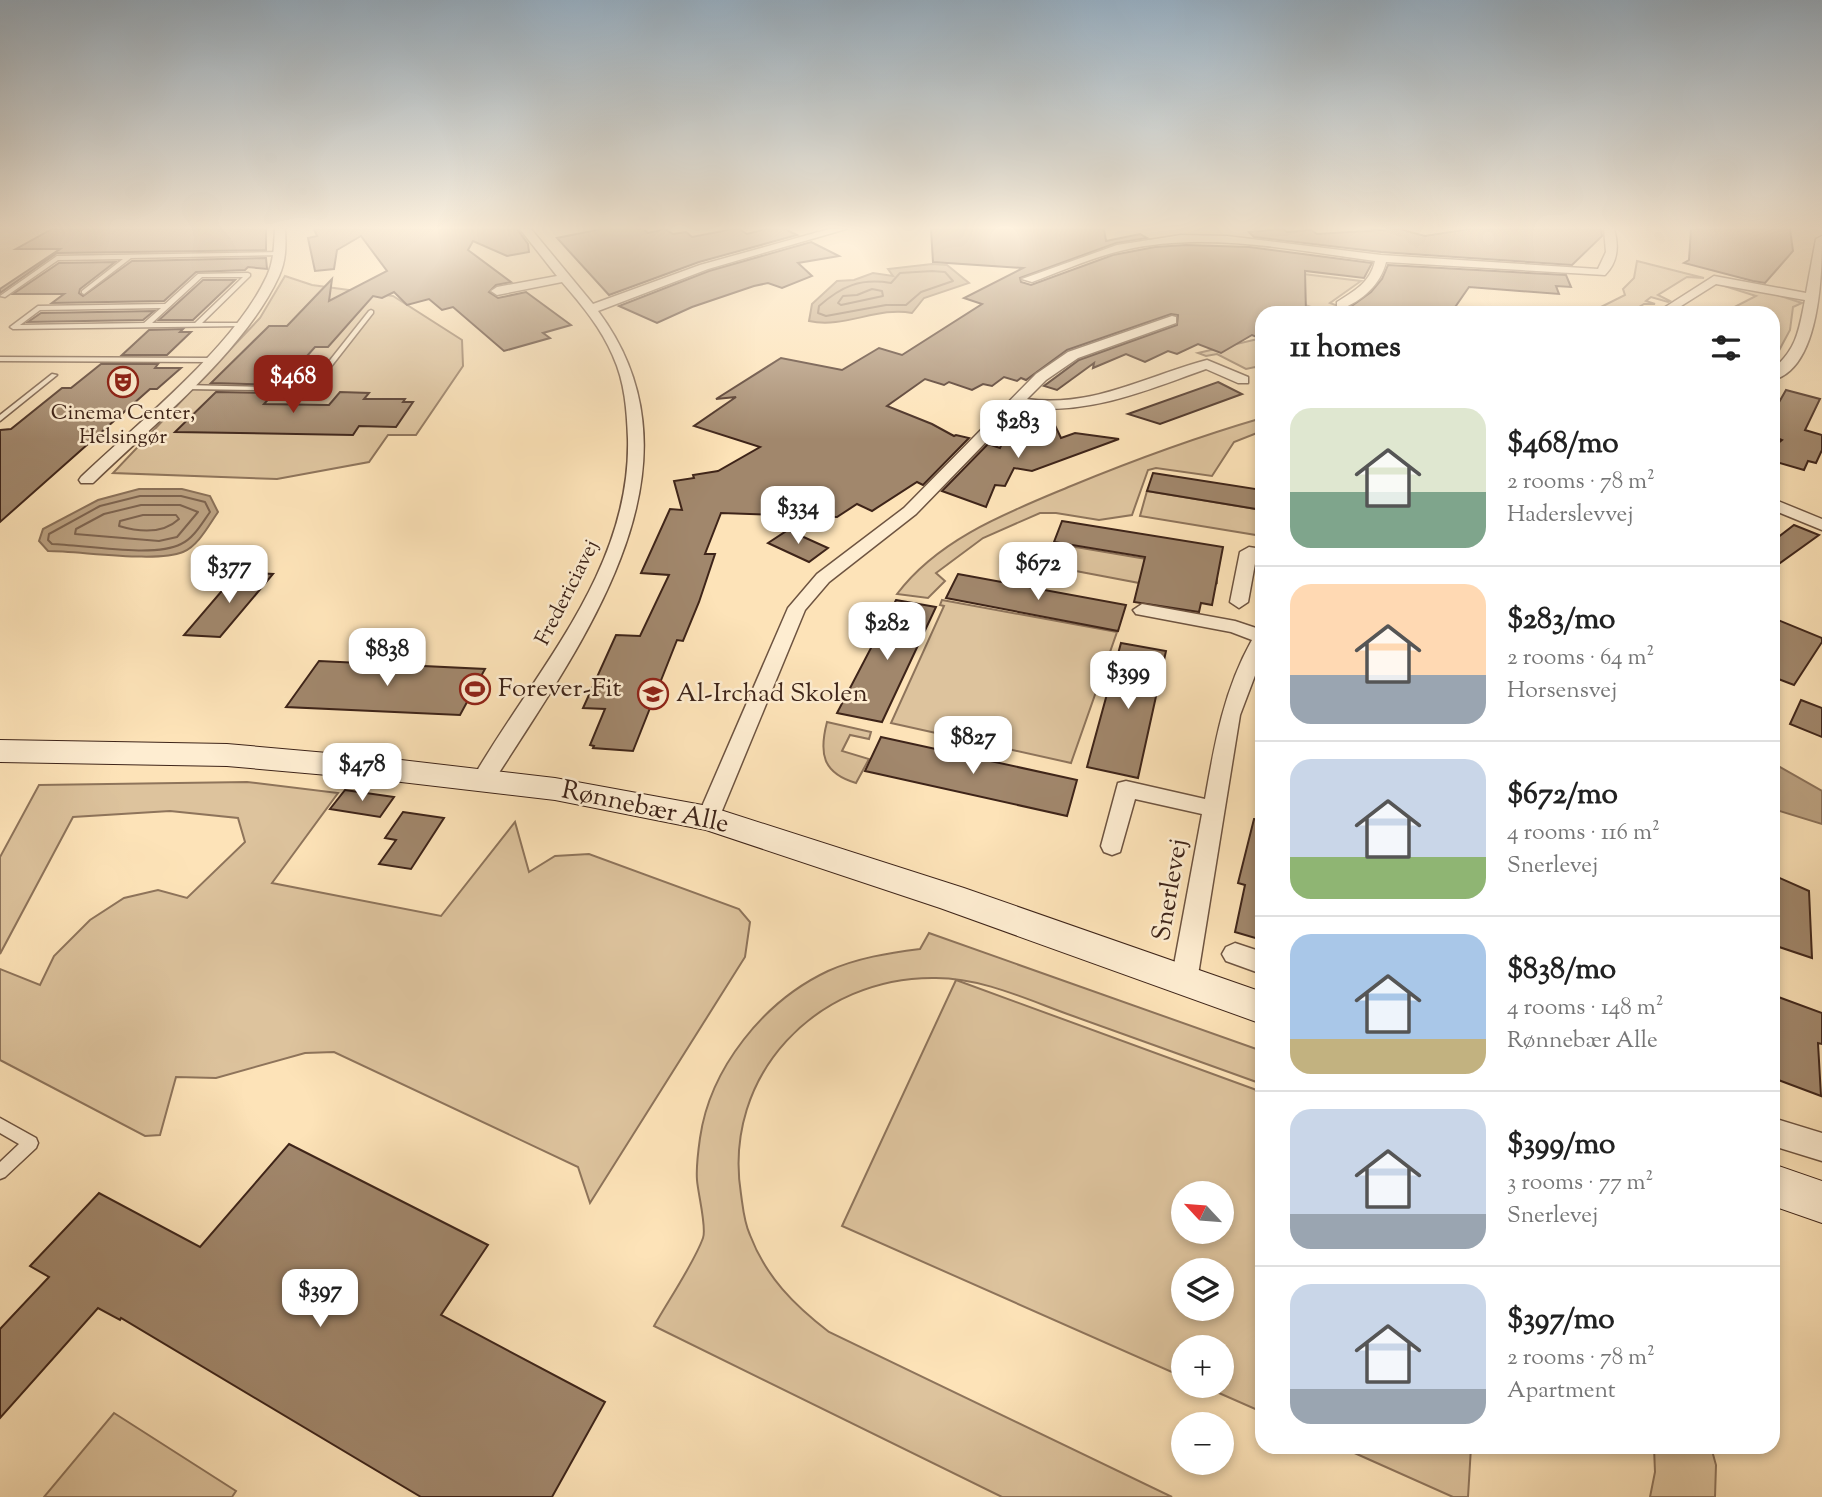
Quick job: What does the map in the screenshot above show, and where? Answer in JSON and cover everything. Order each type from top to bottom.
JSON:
[{"type":"main road","name":"Rønnebær Alle","points":[[0,751],[227,755],[384,769],[555,789],[708,818],[952,898],[1255,1006]]},
{"type":"main road","points":[[1780,1187],[1822,1202]]},
{"type":"street","points":[[88,480],[212,360],[243,324],[259,299]]},
{"type":"street","name":"Fredericiavej","points":[[482,782],[572,637],[612,559],[627,515],[636,471],[635,404],[620,357],[582,299]]},
{"type":"street","points":[[591,309],[618,299]]},
{"type":"street","points":[[1341,305],[1350,299]]},
{"type":"street","points":[[1780,370],[1794,358],[1805,333],[1813,299]]},
{"type":"street","points":[[708,818],[797,608],[823,578],[910,511],[1041,377],[1073,355],[1172,320]]},
{"type":"street","points":[[1018,402],[1054,407],[1089,404],[1207,364],[1244,380]]},
{"type":"street","points":[[1780,507],[1822,525]]},
{"type":"street","points":[[1239,602],[1249,552],[1255,553]]},
{"type":"street","name":"Snerlevej","points":[[1142,610],[1234,627],[1255,635]]},
{"type":"street","name":"Snerlevej","points":[[1184,981],[1230,715],[1246,668],[1255,651]]},
{"type":"street","name":"Snerlevej","points":[[1112,846],[1126,789],[1214,810]]},
{"type":"street","points":[[1235,954],[1255,961]]},
{"type":"street","points":[[1780,1134],[1822,1147]]},
{"type":"lane","points":[[146,325],[175,299]]},
{"type":"lane","points":[[197,324],[223,299]]},
{"type":"lane","points":[[167,306],[38,307],[13,327],[243,324]]},
{"type":"lane","points":[[185,387],[310,390],[371,312]]},
{"type":"lane","points":[[0,359],[212,360]]},
{"type":"lane","points":[[0,419],[54,375]]},
{"type":"lane","points":[[0,1125],[31,1143],[0,1172]]},
{"type":"shaded area","points":[[271,299],[397,299],[462,340],[463,366],[416,435],[388,435],[369,462],[277,479],[113,473],[260,318]]},
{"type":"shaded area","points":[[1287,299],[1336,299],[1330,303],[1338,306],[1308,306]]},
{"type":"shaded area","points":[[1617,299],[1649,299],[1646,301],[1655,304],[1641,306],[1603,306]]},
{"type":"shaded area","points":[[1750,299],[1789,299],[1802,303],[1793,307],[1790,330],[1780,349],[1780,306],[1737,306]]},
{"type":"shaded area","points":[[1255,340],[1255,367],[1246,369],[1217,354],[1206,356],[1198,353]]},
{"type":"shaded area","points":[[1255,420],[1255,434],[1234,442],[1212,476],[1156,468],[1148,470],[1132,515],[1099,520],[1040,513],[983,538],[936,573],[945,581],[928,598],[897,594],[933,557],[976,529],[1071,486]]},
{"type":"shaded area","points":[[1147,491],[1255,509],[1255,535],[1140,516]]},
{"type":"shaded area","points":[[1052,543],[1217,571],[1217,583],[1197,579],[1192,593],[1044,565]]},
{"type":"shaded area","points":[[942,600],[1117,632],[1071,763],[891,723],[944,606],[940,605]]},
{"type":"shaded area","points":[[827,722],[871,732],[869,739],[850,735],[842,751],[869,759],[856,783],[836,774],[826,760],[823,743]]},
{"type":"shaded area","points":[[247,782],[338,793],[272,883],[441,916],[515,822],[529,872],[555,856],[589,854],[739,909],[750,922],[745,957],[590,1203],[578,1167],[334,1052],[305,1053],[216,1078],[176,1077],[160,1135],[145,1136],[0,1060],[0,969],[40,985],[54,956],[90,920],[124,898],[158,890],[187,898],[245,842],[238,818],[170,811],[73,817],[0,954],[0,857],[39,785]]},
{"type":"shaded area","points":[[929,933],[1255,1049],[1255,1081],[1022,997],[971,982],[936,978],[893,982],[853,994],[817,1014],[787,1041],[763,1073],[747,1110],[739,1150],[741,1194],[750,1235],[764,1264],[782,1289],[829,1332],[1172,1497],[1002,1497],[654,1326],[703,1238],[697,1159],[706,1112],[728,1062],[762,1019],[782,1000],[805,984],[850,963],[884,954],[920,949]]},
{"type":"shaded area","points":[[956,980],[1255,1089],[1255,1409],[1230,1398],[1234,1398],[1234,1335],[1171,1335],[1171,1372],[842,1226]]},
{"type":"shaded area","points":[[114,1413],[236,1491],[232,1497],[44,1497]]},
{"type":"shaded area","points":[[1357,1454],[1471,1454],[1468,1497],[1453,1497]]},
{"type":"shaded area","points":[[1654,1454],[1713,1454],[1716,1465],[1715,1497],[1650,1497],[1655,1472]]},
{"type":"water","points":[[818,299],[923,299],[912,313],[886,312],[822,323],[809,321],[812,304]]},
{"type":"water","points":[[139,489],[182,489],[210,496],[218,512],[194,545],[171,555],[137,557],[48,551],[39,541],[43,529],[98,500]]},
{"type":"water","points":[[1780,767],[1822,791],[1822,824],[1780,811]]},
{"type":"building","points":[[58,299],[166,299],[164,301],[52,303]]},
{"type":"building","points":[[182,299],[215,299],[193,320],[159,320]]},
{"type":"building","points":[[313,299],[329,299],[329,301],[370,299],[328,347],[315,347],[281,385],[211,383],[269,326],[287,326]]},
{"type":"building","points":[[401,299],[535,299],[571,325],[543,333],[550,338],[504,351],[453,307],[442,310],[429,299],[407,305]]},
{"type":"building","points":[[637,299],[716,299],[657,323],[619,306]]},
{"type":"building","points":[[967,299],[1306,299],[1306,306],[1255,306],[1255,336],[1252,335],[1221,353],[1198,344],[1177,354],[1168,351],[1145,362],[1126,354],[1093,368],[1094,363],[1057,390],[1044,386],[1079,360],[1177,325],[1178,315],[1171,314],[1067,350],[1026,380],[1021,378],[1017,381],[1004,377],[992,386],[983,384],[972,390],[949,382],[944,385],[925,379],[887,406],[954,436],[969,438],[923,485],[917,482],[872,511],[857,504],[837,517],[721,513],[705,554],[715,554],[699,602],[683,641],[677,640],[633,751],[593,748],[594,746],[590,745],[605,709],[583,708],[616,635],[640,636],[669,575],[641,573],[670,509],[682,510],[674,481],[718,471],[760,447],[694,426],[736,397],[716,399],[781,358],[842,370],[879,348],[902,355],[982,304]]},
{"type":"building","points":[[1362,299],[1461,299],[1456,306],[1352,306]]},
{"type":"building","points":[[154,311],[143,320],[28,322],[41,313]]},
{"type":"building","points":[[183,329],[180,332],[191,332],[167,355],[122,355],[149,330]]},
{"type":"building","points":[[101,364],[158,364],[155,368],[181,368],[157,389],[150,389],[0,522],[0,430],[11,429],[62,388],[71,388]]},
{"type":"building","points":[[1218,382],[1242,394],[1160,424],[1128,414]]},
{"type":"building","points":[[1786,390],[1820,399],[1805,430],[1822,435],[1822,450],[1816,463],[1808,461],[1804,470],[1780,463],[1780,400]]},
{"type":"building","points":[[216,392],[274,393],[264,404],[329,405],[340,392],[369,393],[364,399],[405,399],[403,402],[413,402],[396,427],[359,426],[353,435],[175,432]]},
{"type":"building","points":[[1051,417],[1061,438],[1075,433],[1119,439],[1032,471],[1014,468],[1005,486],[995,485],[986,507],[942,491],[988,444],[1000,448],[1009,428],[1044,433]]},
{"type":"building","points":[[1153,473],[1255,489],[1255,509],[1147,491]]},
{"type":"building","points":[[1062,521],[1223,547],[1212,605],[1201,603],[1199,612],[1134,602],[1145,557],[1054,542]]},
{"type":"building","points":[[1794,525],[1819,535],[1780,563],[1780,536]]},
{"type":"building","points":[[788,530],[828,548],[809,562],[768,543]]},
{"type":"building","points":[[238,572],[273,574],[220,637],[184,635]]},
{"type":"building","points":[[958,574],[1126,605],[1118,631],[946,598]]},
{"type":"building","points":[[896,600],[936,607],[882,722],[837,713]]},
{"type":"building","points":[[1780,621],[1822,638],[1794,685],[1780,680]]},
{"type":"building","points":[[1121,643],[1166,651],[1138,778],[1087,767]]},
{"type":"building","points":[[319,661],[485,669],[460,715],[286,707]]},
{"type":"building","points":[[1801,700],[1822,708],[1822,737],[1790,724]]},
{"type":"building","points":[[881,737],[1077,780],[1067,816],[865,771]]},
{"type":"building","points":[[345,790],[394,797],[380,817],[330,809]]},
{"type":"building","points":[[403,812],[444,818],[411,869],[379,864],[396,840],[385,838]]},
{"type":"building","points":[[1255,819],[1255,938],[1235,932],[1245,885],[1238,883]]},
{"type":"building","points":[[1780,878],[1809,891],[1812,958],[1780,947]]},
{"type":"building","points":[[1780,998],[1822,1013],[1822,1044],[1818,1043],[1821,1096],[1780,1081]]},
{"type":"building","points":[[289,1144],[488,1245],[441,1315],[605,1402],[552,1497],[421,1497],[121,1318],[120,1320],[98,1308],[0,1418],[0,1329],[49,1277],[30,1266],[99,1193],[200,1247]]},
{"type":"place","name":"Cinema Center, Helsingør","points":[[123,382]]},
{"type":"place","name":"Forever-Fit","points":[[475,689]]},
{"type":"place","name":"Al-Irchad Skolen","points":[[653,694]]}]
